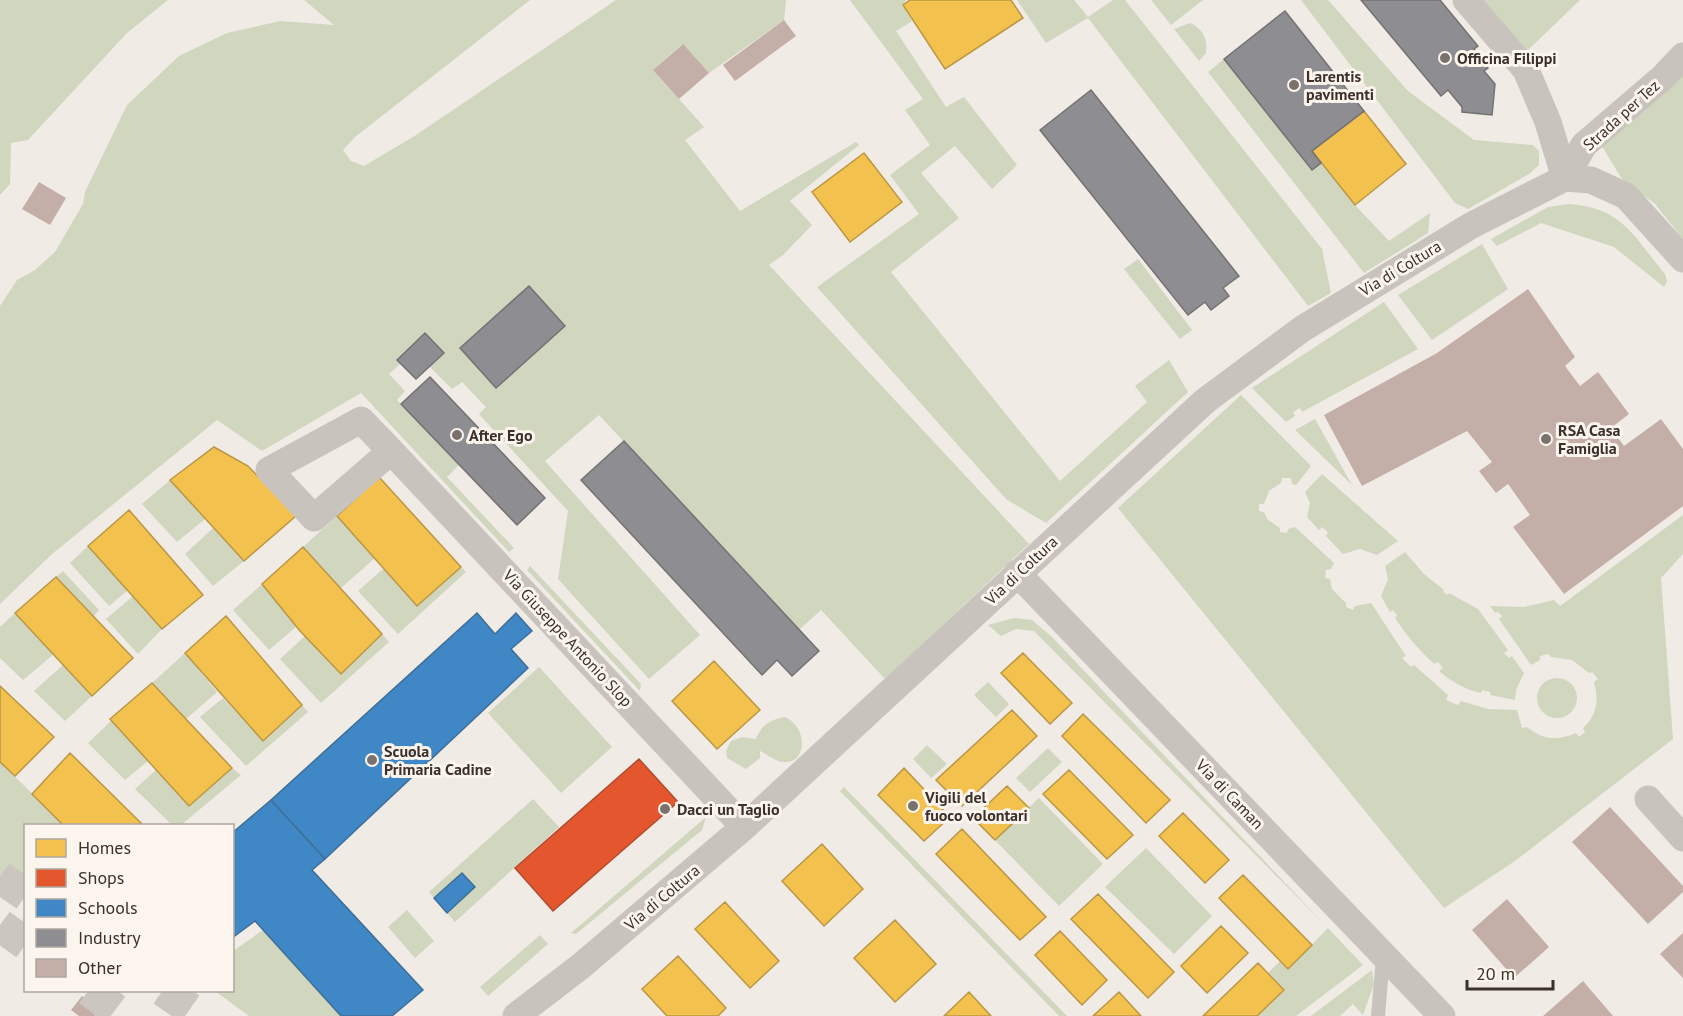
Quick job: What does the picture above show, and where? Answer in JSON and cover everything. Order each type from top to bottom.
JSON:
[{"type":"street","points":[[1466,0],[1526,70],[1548,122],[1565,178],[1591,180],[1626,196],[1683,259]]},
{"type":"street","name":"Strada per Tez","points":[[1565,178],[1584,145],[1662,78],[1683,56]]},
{"type":"street","name":"Via di Coltura","points":[[516,1016],[581,966],[744,826],[1205,401],[1279,344],[1365,288],[1468,227],[1565,178]]},
{"type":"street","name":"Via Giuseppe Antonio Slop","points":[[391,451],[314,518],[268,470],[361,420],[391,451],[744,826]]},
{"type":"street","name":"Via di Caman","points":[[1017,573],[1442,1016]]},
{"type":"street","points":[[1648,799],[1683,838]]},
{"type":"lane","points":[[1378,1016],[1383,954]]},
{"type":"green space","points":[[0,0],[168,0],[127,33],[28,140],[11,143],[10,184],[0,195]]},
{"type":"green space","points":[[304,0],[530,0],[355,137],[343,150],[351,161],[364,166],[413,137],[616,0],[786,0],[784,20],[709,73],[682,44],[653,70],[704,127],[685,140],[740,211],[856,142],[859,145],[790,201],[812,225],[783,255],[769,265],[1029,544],[885,679],[821,610],[799,630],[599,415],[545,461],[700,635],[649,679],[558,579],[568,511],[479,414],[486,407],[462,382],[452,389],[430,367],[443,353],[425,333],[397,360],[400,364],[389,374],[405,391],[397,400],[459,465],[447,477],[514,548],[509,552],[361,393],[262,451],[217,420],[52,554],[0,604],[0,306],[17,280],[35,270],[55,252],[83,204],[85,192],[127,105],[179,56],[227,33],[280,21],[334,25]]},
{"type":"green space","points":[[850,0],[906,0],[903,5],[912,21],[896,31],[946,107],[964,97],[1017,165],[992,189],[955,146],[921,173],[959,218],[891,272],[1060,481],[1147,402],[1135,386],[1169,360],[1188,392],[1046,523],[1006,499],[817,287],[919,214],[890,175],[930,145],[905,110],[923,99]]},
{"type":"green space","points":[[1017,0],[1074,0],[1088,17],[1113,0],[1125,0],[1322,249],[1331,293],[1308,306],[1088,18],[1046,43]]},
{"type":"green space","points":[[1151,0],[1203,0],[1171,25]]},
{"type":"green space","points":[[1301,0],[1328,0],[1408,91],[1474,140],[1533,145],[1539,151],[1539,165],[1529,174],[1468,209],[1455,203]]},
{"type":"green space","points":[[1482,0],[1580,0],[1526,52]]},
{"type":"green space","points":[[1190,23],[1201,31],[1206,43],[1206,53],[1199,61],[1174,29]]},
{"type":"green space","points":[[1224,59],[1311,170],[1321,163],[1355,205],[1389,241],[1430,213],[1428,233],[1364,273],[1208,72]]},
{"type":"green space","points":[[1683,72],[1683,239],[1655,204],[1622,179],[1600,143]]},
{"type":"green space","points":[[1569,204],[1602,211],[1625,226],[1665,274],[1667,282],[1664,287],[1614,247],[1541,223],[1497,246],[1491,239],[1548,207]]},
{"type":"green space","points":[[1482,244],[1508,289],[1432,340],[1398,295]]},
{"type":"green space","points":[[1138,259],[1192,330],[1180,339],[1124,269]]},
{"type":"green space","points":[[1384,302],[1418,349],[1302,412],[1300,408],[1293,412],[1295,416],[1286,422],[1252,388]]},
{"type":"green space","points":[[1241,395],[1311,466],[1296,485],[1292,484],[1291,478],[1282,478],[1281,483],[1269,491],[1264,504],[1259,504],[1259,511],[1264,512],[1268,520],[1280,528],[1280,532],[1287,533],[1288,529],[1295,527],[1334,563],[1331,569],[1326,570],[1325,578],[1330,579],[1332,589],[1346,603],[1346,607],[1353,610],[1355,606],[1371,603],[1406,656],[1402,658],[1411,667],[1414,665],[1448,695],[1446,700],[1458,705],[1461,701],[1488,709],[1517,710],[1522,728],[1527,727],[1545,737],[1556,738],[1576,733],[1579,737],[1585,732],[1583,728],[1596,707],[1594,682],[1598,679],[1592,672],[1589,673],[1572,660],[1551,657],[1548,654],[1540,656],[1540,660],[1531,665],[1499,619],[1502,616],[1498,612],[1495,613],[1490,606],[1524,607],[1554,600],[1560,606],[1683,515],[1683,554],[1661,578],[1673,739],[1515,861],[1444,908],[1118,508]]},
{"type":"green space","points":[[1315,419],[1352,485],[1295,430]]},
{"type":"green space","points":[[1322,474],[1398,541],[1377,555],[1360,549],[1343,554],[1326,536],[1328,532],[1322,527],[1319,530],[1307,517],[1310,503],[1305,492]]},
{"type":"green space","points":[[170,480],[205,519],[177,542],[142,504]]},
{"type":"green space","points":[[337,516],[375,558],[341,588],[303,547]]},
{"type":"green space","points":[[213,528],[244,561],[213,586],[185,554]]},
{"type":"green space","points":[[88,546],[128,590],[109,606],[70,563]]},
{"type":"green space","points":[[1405,552],[1424,574],[1444,590],[1443,592],[1478,609],[1508,650],[1504,653],[1509,658],[1512,656],[1524,673],[1516,690],[1515,700],[1490,695],[1490,692],[1482,690],[1481,693],[1475,692],[1453,682],[1439,671],[1443,668],[1438,662],[1434,664],[1418,648],[1395,618],[1397,615],[1393,610],[1390,612],[1381,596],[1388,579],[1385,566]]},
{"type":"green space","points":[[530,566],[641,684],[640,691],[527,570]]},
{"type":"green space","points":[[461,567],[466,572],[398,634],[358,591],[384,568],[417,606]]},
{"type":"green space","points":[[63,571],[99,610],[93,617],[56,577]]},
{"type":"green space","points":[[262,584],[297,626],[269,650],[233,610]]},
{"type":"green space","points":[[133,596],[162,629],[138,654],[106,619]]},
{"type":"green space","points":[[15,613],[54,654],[23,680],[0,658],[0,627]]},
{"type":"green space","points":[[1014,618],[1032,620],[1052,637],[1326,926],[1034,631],[1016,629],[1001,636],[988,625]]},
{"type":"green space","points":[[382,634],[389,642],[321,703],[280,659],[305,636],[341,673]]},
{"type":"green space","points":[[185,653],[217,692],[186,719],[152,683]]},
{"type":"green space","points":[[64,664],[92,696],[65,721],[34,691]]},
{"type":"green space","points":[[539,667],[612,747],[561,793],[488,713]]},
{"type":"green space","points":[[1557,678],[1571,684],[1577,698],[1571,712],[1557,718],[1543,712],[1537,698],[1543,684]]},
{"type":"green space","points":[[988,682],[1009,704],[996,717],[974,695]]},
{"type":"green space","points":[[223,698],[263,741],[302,705],[308,712],[246,766],[200,717]]},
{"type":"green space","points":[[785,717],[793,722],[801,736],[802,744],[797,758],[782,762],[760,751],[760,758],[746,769],[727,758],[726,751],[731,741],[742,737],[756,739],[767,724]]},
{"type":"green space","points":[[113,719],[148,761],[125,780],[88,743]]},
{"type":"green space","points":[[927,745],[947,764],[931,778],[913,759]]},
{"type":"green space","points":[[1048,748],[1062,762],[1030,792],[1016,778]]},
{"type":"green space","points":[[0,762],[63,824],[24,824],[24,881],[14,881],[0,894]]},
{"type":"green space","points":[[232,768],[241,775],[182,824],[171,824],[135,789],[156,770],[189,806]]},
{"type":"green space","points":[[844,787],[1067,1016],[1059,1016],[840,791]]},
{"type":"green space","points":[[1039,798],[1103,864],[1059,906],[995,840]]},
{"type":"green space","points":[[533,799],[559,827],[455,922],[429,892]]},
{"type":"green space","points":[[706,817],[702,830],[576,934],[571,933]]},
{"type":"green space","points":[[1146,848],[1212,916],[1174,954],[1105,887]]},
{"type":"green space","points":[[407,910],[434,941],[415,958],[388,927]]},
{"type":"green space","points":[[1328,928],[1363,965],[1296,1016],[1257,1016],[1284,991],[1268,973],[1280,961],[1288,969]]},
{"type":"green space","points":[[263,930],[341,1016],[249,1016],[216,992],[234,992],[234,950]]},
{"type":"green space","points":[[540,935],[548,944],[488,996],[480,987]]},
{"type":"green space","points":[[1372,970],[1374,984],[1363,1015],[1353,1004],[1340,1016],[1311,1016]]},
{"type":"building: Homes","points":[[910,0],[1011,0],[1023,18],[945,69],[903,5]]},
{"type":"building: Homes","points":[[1364,111],[1406,164],[1355,205],[1312,151]]},
{"type":"building: Homes","points":[[864,153],[902,202],[850,242],[812,192]]},
{"type":"building: Homes","points":[[214,447],[248,466],[296,516],[244,561],[170,480]]},
{"type":"building: Homes","points":[[379,477],[461,567],[417,606],[337,516]]},
{"type":"building: Homes","points":[[129,510],[203,595],[162,629],[88,546]]},
{"type":"building: Homes","points":[[303,547],[382,634],[341,674],[300,631],[262,584]]},
{"type":"building: Homes","points":[[56,577],[133,658],[92,696],[15,613]]},
{"type":"building: Homes","points":[[226,616],[302,705],[263,741],[185,653]]},
{"type":"building: Homes","points":[[1023,653],[1072,703],[1050,724],[1001,673]]},
{"type":"building: Homes","points":[[714,661],[760,710],[717,749],[672,701]]},
{"type":"building: Homes","points":[[152,683],[232,768],[189,806],[110,719]]},
{"type":"building: Homes","points":[[0,686],[54,737],[15,776],[0,762]]},
{"type":"building: Homes","points":[[1012,710],[1037,736],[962,806],[936,780]]},
{"type":"building: Homes","points":[[1083,714],[1170,800],[1146,823],[1062,736]]},
{"type":"building: Homes","points":[[70,753],[142,824],[62,824],[32,794]]},
{"type":"building: Homes","points":[[904,768],[950,817],[924,841],[878,795]]},
{"type":"building: Homes","points":[[1069,770],[1133,835],[1107,859],[1043,794]]},
{"type":"building: Homes","points":[[1007,786],[1029,808],[995,840],[973,818]]},
{"type":"building: Homes","points":[[1183,813],[1229,860],[1205,883],[1159,836]]},
{"type":"building: Homes","points":[[962,829],[1046,917],[1020,940],[936,854]]},
{"type":"building: Homes","points":[[822,844],[863,889],[824,926],[782,881]]},
{"type":"building: Homes","points":[[1243,875],[1312,945],[1288,969],[1219,898]]},
{"type":"building: Homes","points":[[1098,894],[1174,972],[1148,998],[1071,919]]},
{"type":"building: Homes","points":[[725,902],[779,961],[750,988],[695,929]]},
{"type":"building: Homes","points":[[895,920],[936,964],[895,1002],[854,958]]},
{"type":"building: Homes","points":[[1221,926],[1248,953],[1207,993],[1181,966]]},
{"type":"building: Homes","points":[[1060,931],[1107,980],[1082,1005],[1035,955]]},
{"type":"building: Homes","points":[[678,956],[726,1008],[718,1016],[667,1016],[642,989]]},
{"type":"building: Homes","points":[[1258,963],[1284,990],[1257,1016],[1203,1016]]},
{"type":"building: Homes","points":[[969,992],[991,1016],[944,1016]]},
{"type":"building: Homes","points":[[1119,992],[1141,1016],[1093,1016],[1105,1005]]},
{"type":"building: Shops","points":[[639,759],[678,802],[553,911],[515,868]]},
{"type":"building: Schools","name":"Scuola Primaria Cadine","points":[[477,613],[495,634],[516,613],[532,631],[511,649],[528,668],[325,859],[271,800]]},
{"type":"building: Schools","points":[[271,800],[325,859],[312,870],[423,990],[392,1016],[341,1016],[255,921],[234,937],[234,831]]},
{"type":"building: Schools","points":[[462,873],[475,887],[447,913],[434,898]]},
{"type":"building: Industry","name":"Officina Filippi","points":[[1361,0],[1440,0],[1478,46],[1474,49],[1488,68],[1484,71],[1495,84],[1492,115],[1462,112],[1462,107],[1448,90],[1441,96]]},
{"type":"building: Industry","name":"Larentis pavimenti","points":[[1285,11],[1364,111],[1312,151],[1321,163],[1312,170],[1224,59]]},
{"type":"building: Industry","points":[[1091,90],[1239,276],[1223,288],[1229,296],[1211,310],[1205,302],[1188,315],[1040,130]]},
{"type":"building: Industry","points":[[529,286],[565,326],[496,388],[460,348]]},
{"type":"building: Industry","points":[[425,333],[444,353],[416,379],[397,360]]},
{"type":"building: Industry","name":"After Ego","points":[[430,377],[545,498],[517,525],[401,404]]},
{"type":"building: Industry","points":[[624,441],[819,651],[792,676],[777,660],[762,675],[581,480]]},
{"type":"building: Other","points":[[784,20],[796,36],[735,81],[723,65]]},
{"type":"building: Other","points":[[683,44],[709,73],[679,99],[653,70]]},
{"type":"building: Other","points":[[39,182],[66,198],[50,225],[22,209]]},
{"type":"building: Other","name":"RSA Casa Famiglia","points":[[1528,289],[1575,357],[1565,366],[1580,386],[1598,372],[1629,414],[1611,428],[1624,446],[1661,419],[1683,449],[1683,506],[1564,594],[1513,527],[1530,515],[1508,484],[1496,493],[1479,471],[1492,462],[1467,431],[1362,486],[1324,415],[1437,353]]},
{"type":"building: Other","points":[[1610,807],[1683,886],[1683,892],[1648,924],[1572,842]]},
{"type":"building: Other","points":[[1507,899],[1549,947],[1514,978],[1472,930]]},
{"type":"building: Other","points":[[1683,933],[1683,978],[1660,954]]},
{"type":"building: Other","points":[[1583,981],[1613,1016],[1543,1016]]},
{"type":"building: Other","points":[[82,996],[99,1010],[95,1016],[79,1016],[71,1010]]},
{"type":"tunnel","points":[[0,877],[24,894]]},
{"type":"tunnel","points":[[0,925],[24,943]]},
{"type":"tunnel","points":[[92,992],[124,1016]]},
{"type":"tunnel","points":[[166,992],[200,1016]]},
{"type":"place","name":"Officina Filippi","points":[[1445,58]]},
{"type":"place","name":"Larentis pavimenti","points":[[1294,85]]},
{"type":"place","name":"After Ego","points":[[457,435]]},
{"type":"place","name":"RSA Casa Famiglia","points":[[1546,439]]},
{"type":"place","name":"Scuola Primaria Cadine","points":[[372,760]]},
{"type":"place","name":"Vigili del fuoco volontari","points":[[913,806]]},
{"type":"place","name":"Dacci un Taglio","points":[[665,809]]}]
